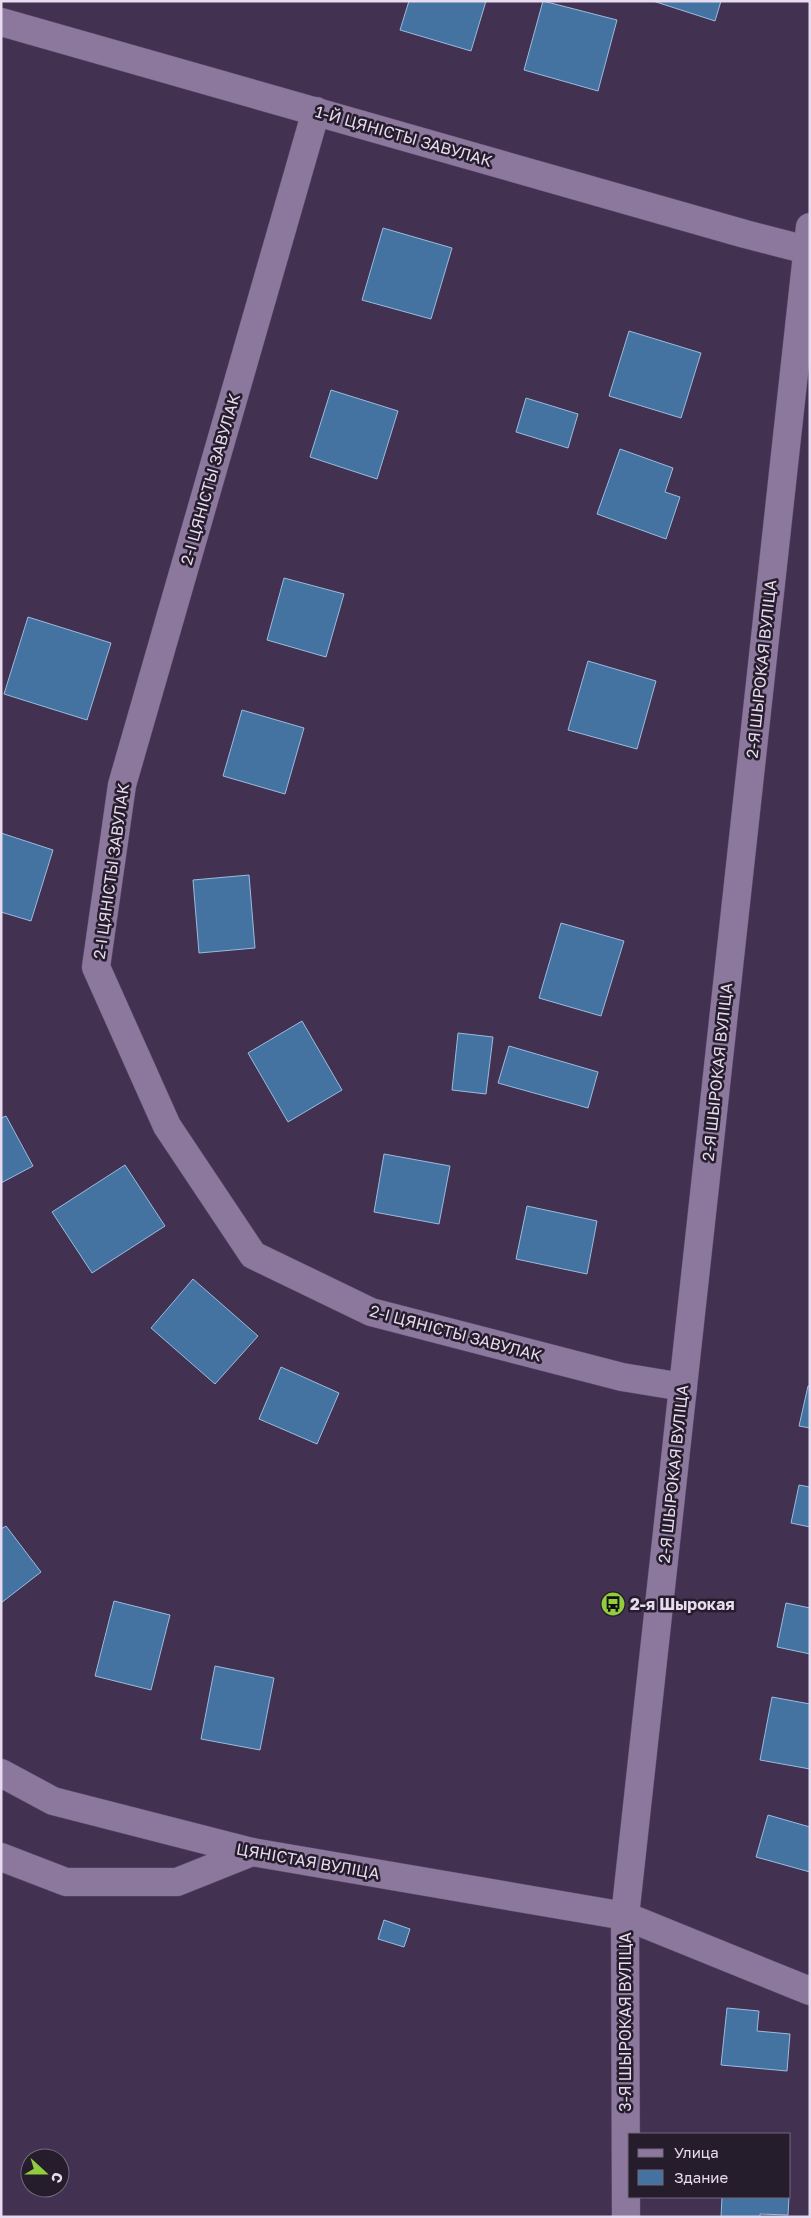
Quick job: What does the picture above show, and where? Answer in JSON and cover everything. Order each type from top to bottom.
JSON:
[{"type":"street","name":"1-Й ЦЯНІСТЫ ЗАВУЛАК","points":[[1,22],[745,234],[808,238]]},
{"type":"street","name":"2-І ЦЯНІСТЫ ЗАВУЛАК","points":[[316,111],[122,785],[96,967],[167,1126],[253,1255],[372,1312],[622,1377],[683,1387]]},
{"type":"street","name":"2-Я ШЫРОКАЯ ВУЛІЦА","points":[[625,1916],[808,238]]},
{"type":"street","name":"ЦЯНІСТАЯ ВУЛІЦА","points":[[1,1773],[54,1800],[252,1852],[625,1916],[810,1991]]},
{"type":"street","points":[[1,1858],[66,1882],[177,1882],[252,1852]]},
{"type":"street","name":"3-Я ШЫРОКАЯ ВУЛІЦА","points":[[625,1916],[626,2217]]},
{"type":"building","points":[[409,1],[486,1],[471,51],[400,30]]},
{"type":"building","points":[[543,1],[617,20],[598,91],[524,70]]},
{"type":"building","points":[[653,1],[721,1],[715,21]]},
{"type":"building","points":[[383,228],[452,248],[431,319],[362,300]]},
{"type":"building","points":[[629,331],[701,353],[681,418],[609,396]]},
{"type":"building","points":[[331,390],[398,411],[377,479],[310,457]]},
{"type":"building","points":[[526,398],[578,414],[568,448],[516,432]]},
{"type":"building","points":[[620,449],[673,468],[665,492],[680,497],[666,539],[597,514]]},
{"type":"building","points":[[284,578],[344,594],[326,657],[267,640]]},
{"type":"building","points":[[28,617],[111,643],[87,720],[4,694]]},
{"type":"building","points":[[588,661],[656,681],[637,749],[568,730]]},
{"type":"building","points":[[242,710],[304,728],[285,794],[223,776]]},
{"type":"building","points":[[1,833],[53,850],[31,921],[1,912]]},
{"type":"building","points":[[249,875],[255,948],[199,953],[193,880]]},
{"type":"building","points":[[561,923],[624,941],[601,1016],[539,998]]},
{"type":"building","points":[[302,1021],[342,1090],[288,1122],[248,1053]]},
{"type":"building","points":[[458,1033],[493,1037],[486,1094],[452,1090]]},
{"type":"building","points":[[509,1046],[598,1072],[588,1108],[498,1083]]},
{"type":"building","points":[[6,1116],[33,1166],[1,1183],[1,1118]]},
{"type":"building","points":[[384,1154],[450,1166],[439,1224],[374,1212]]},
{"type":"building","points":[[125,1165],[165,1226],[92,1273],[52,1212]]},
{"type":"building","points":[[527,1206],[597,1221],[587,1274],[516,1259]]},
{"type":"building","points":[[193,1279],[258,1336],[215,1384],[151,1328]]},
{"type":"building","points":[[281,1367],[339,1393],[317,1444],[259,1419]]},
{"type":"building","points":[[808,1386],[810,1386],[810,1428],[799,1426]]},
{"type":"building","points":[[799,1485],[810,1487],[810,1527],[791,1523]]},
{"type":"building","points":[[6,1526],[41,1572],[1,1603],[1,1529]]},
{"type":"building","points":[[114,1601],[170,1615],[151,1690],[95,1676]]},
{"type":"building","points":[[786,1603],[810,1608],[810,1654],[777,1647]]},
{"type":"building","points":[[215,1666],[274,1678],[260,1750],[201,1739]]},
{"type":"building","points":[[772,1697],[810,1704],[810,1769],[760,1760]]},
{"type":"building","points":[[768,1815],[810,1827],[810,1872],[756,1857]]},
{"type":"building","points":[[384,1920],[410,1929],[404,1947],[378,1939]]},
{"type":"building","points":[[727,2008],[759,2011],[757,2031],[790,2034],[787,2071],[721,2065]]},
{"type":"building","points":[[722,2198],[789,2198],[788,2215],[760,2214],[760,2217],[721,2217]]},
{"type":"place","name":"2-я Шырокая","points":[[613,1604]]}]
